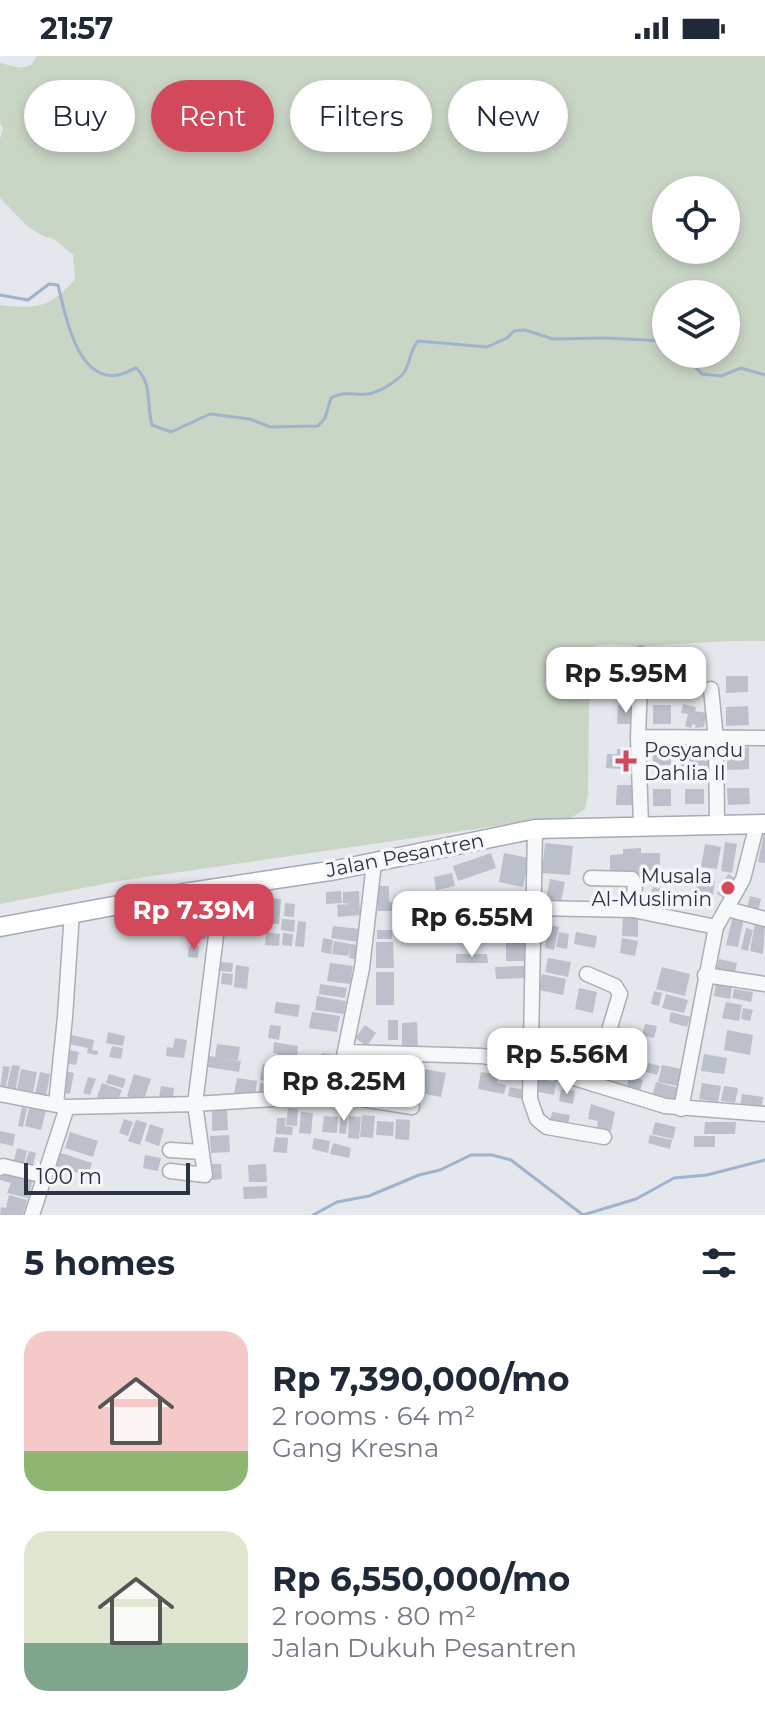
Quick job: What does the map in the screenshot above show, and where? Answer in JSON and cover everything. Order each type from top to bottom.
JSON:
[{"type":"main road","name":"Jalan Pesantren","points":[[0,927],[72,912],[374,863],[535,829],[761,824]]},
{"type":"street","points":[[641,654],[638,737],[641,825]]},
{"type":"street","points":[[711,689],[716,739],[717,823]]},
{"type":"street","points":[[638,737],[765,738]]},
{"type":"street","points":[[681,1109],[716,927],[743,879],[761,824]]},
{"type":"street","points":[[535,829],[530,1099],[537,1119],[547,1127],[604,1137]]},
{"type":"street","points":[[336,1095],[362,968],[374,863]]},
{"type":"street","points":[[591,878],[632,879],[635,885],[633,910]]},
{"type":"street","points":[[170,1171],[204,1177],[195,1104],[222,888]]},
{"type":"street","points":[[535,908],[633,910],[716,927]]},
{"type":"street","points":[[727,909],[765,919]]},
{"type":"street","points":[[32,1215],[62,1106],[72,912]]},
{"type":"street","points":[[587,974],[615,986],[620,994],[593,1084]]},
{"type":"street","points":[[705,975],[765,984]]},
{"type":"street","points":[[346,1052],[482,1056],[532,1065],[681,1109],[761,1114]]},
{"type":"street","points":[[0,1094],[62,1106],[195,1104],[336,1095],[412,1107]]},
{"type":"street","points":[[170,1150],[201,1152]]},
{"type":"street","points":[[0,1168],[3,1166],[45,1176]]},
{"type":"green space","points":[[37,56],[765,56],[765,641],[589,648],[595,674],[589,703],[588,794],[585,809],[571,818],[524,822],[125,880],[0,904],[0,305],[23,307],[42,304],[58,296],[75,279],[73,255],[54,239],[28,227],[0,198],[0,139],[3,128],[0,123],[0,63],[21,68],[31,65]]},
{"type":"building","points":[[676,662],[692,662],[692,673],[676,672]]},
{"type":"building","points":[[618,673],[636,673],[635,690],[618,690]]},
{"type":"building","points":[[726,676],[748,676],[748,692],[726,693]]},
{"type":"building","points":[[683,704],[707,713],[704,727],[685,726],[688,714],[681,713]]},
{"type":"building","points":[[618,705],[635,705],[635,724],[617,724]]},
{"type":"building","points":[[653,705],[671,705],[671,724],[653,724]]},
{"type":"building","points":[[748,706],[749,725],[726,726],[726,707]]},
{"type":"building","points":[[653,740],[671,740],[671,765],[653,765]]},
{"type":"building","points":[[681,740],[690,740],[690,750],[711,750],[711,766],[690,766],[690,773],[681,773]]},
{"type":"building","points":[[749,747],[749,769],[727,770],[727,748]]},
{"type":"building","name":"Posyandu Dahlia II","points":[[617,749],[635,749],[634,770],[606,768],[607,754],[617,754]]},
{"type":"building","points":[[617,785],[634,785],[634,805],[616,805]]},
{"type":"building","points":[[727,788],[749,788],[750,804],[728,805]]},
{"type":"building","points":[[653,789],[671,789],[671,806],[653,806]]},
{"type":"building","points":[[685,789],[704,789],[704,804],[685,804]]},
{"type":"building","points":[[765,833],[765,863],[758,862]]},
{"type":"building","points":[[725,842],[737,844],[732,873],[721,871]]},
{"type":"building","points":[[545,843],[573,846],[570,875],[542,873]]},
{"type":"building","points":[[705,844],[721,847],[717,869],[701,867]]},
{"type":"building","points":[[641,848],[641,853],[660,853],[660,876],[610,877],[610,855],[623,854],[623,849]]},
{"type":"building","points":[[491,853],[496,868],[458,881],[453,866]]},
{"type":"building","points":[[504,853],[529,858],[523,887],[499,882]]},
{"type":"building","points":[[452,873],[455,886],[436,890],[434,877]]},
{"type":"building","name":"Musala Al-Muslimin","points":[[728,874],[740,881],[729,901],[717,894]]},
{"type":"building","points":[[698,878],[715,881],[713,895],[695,892]]},
{"type":"building","points":[[550,879],[565,882],[560,906],[545,903]]},
{"type":"building","points":[[378,886],[389,886],[389,902],[397,902],[398,911],[378,911]]},
{"type":"building","points":[[653,887],[668,891],[663,912],[647,908]]},
{"type":"building","points":[[341,891],[342,903],[326,904],[326,892]]},
{"type":"building","points":[[359,891],[360,915],[338,917],[337,905],[350,904],[343,903],[343,892]]},
{"type":"building","points":[[500,893],[524,898],[520,916],[496,911]]},
{"type":"building","points":[[750,896],[761,899],[757,915],[746,911]]},
{"type":"building","points":[[268,898],[281,899],[279,924],[266,923]]},
{"type":"building","points":[[222,902],[235,904],[233,923],[220,921]]},
{"type":"building","points":[[285,903],[295,904],[294,917],[284,916]]},
{"type":"building","points":[[236,906],[248,907],[247,922],[235,921]]},
{"type":"building","points":[[623,914],[638,914],[638,937],[622,936]]},
{"type":"building","points":[[733,915],[744,918],[738,947],[726,945]]},
{"type":"building","points":[[194,919],[208,920],[206,939],[192,938]]},
{"type":"building","points":[[282,919],[295,920],[294,932],[281,930]]},
{"type":"building","points":[[298,921],[306,922],[304,947],[295,946]]},
{"type":"building","points":[[755,923],[765,925],[763,954],[750,951]]},
{"type":"building","points":[[549,925],[559,927],[554,950],[545,948]]},
{"type":"building","points":[[333,926],[360,929],[358,942],[331,938]]},
{"type":"building","points":[[403,926],[414,926],[414,943],[403,943]]},
{"type":"building","points":[[746,928],[753,930],[748,951],[741,949]]},
{"type":"building","points":[[377,930],[392,930],[392,939],[377,939]]},
{"type":"building","points":[[266,932],[280,934],[279,946],[265,945]]},
{"type":"building","points":[[559,932],[569,934],[567,949],[556,947]]},
{"type":"building","points":[[576,932],[597,936],[595,948],[574,944]]},
{"type":"building","points":[[283,933],[293,934],[292,946],[282,945]]},
{"type":"building","points":[[323,938],[333,940],[331,954],[321,952]]},
{"type":"building","points":[[622,938],[638,941],[635,956],[620,953]]},
{"type":"building","points":[[334,941],[362,946],[360,960],[349,958],[350,948],[348,956],[332,954]]},
{"type":"building","points":[[376,942],[393,942],[394,968],[376,968]]},
{"type":"building","points":[[506,942],[527,942],[528,961],[506,961]]},
{"type":"building","points":[[189,946],[199,946],[198,958],[188,957]]},
{"type":"building","points":[[456,954],[487,954],[488,963],[456,963]]},
{"type":"building","points":[[548,958],[571,962],[568,977],[545,972]]},
{"type":"building","points":[[719,959],[737,963],[734,976],[716,972]]},
{"type":"building","points":[[220,962],[233,963],[232,972],[219,971]]},
{"type":"building","points":[[330,963],[353,966],[350,984],[327,981]]},
{"type":"building","points":[[236,965],[249,967],[247,989],[234,987]]},
{"type":"building","points":[[526,966],[527,978],[496,979],[495,967]]},
{"type":"building","points":[[662,967],[690,974],[685,996],[656,989]]},
{"type":"building","points":[[376,972],[394,972],[394,1005],[376,1005]]},
{"type":"building","points":[[222,973],[233,974],[232,985],[221,984]]},
{"type":"building","points":[[542,974],[566,979],[563,995],[539,990]]},
{"type":"building","points":[[320,984],[347,988],[345,998],[319,994]]},
{"type":"building","points":[[716,984],[732,987],[730,999],[714,996]]},
{"type":"building","points":[[579,988],[597,992],[593,1013],[575,1009]]},
{"type":"building","points":[[734,989],[753,992],[751,1002],[732,998]]},
{"type":"building","points":[[654,991],[662,993],[659,1006],[651,1004]]},
{"type":"building","points":[[666,994],[688,1000],[684,1013],[662,1008]]},
{"type":"building","points":[[317,996],[346,1001],[344,1014],[315,1010]]},
{"type":"building","points":[[276,1002],[300,1005],[298,1017],[274,1013]]},
{"type":"building","points":[[726,1002],[742,1005],[739,1021],[722,1018]]},
{"type":"building","points":[[743,1008],[753,1010],[750,1021],[741,1019]]},
{"type":"building","points":[[312,1012],[340,1016],[337,1032],[309,1028]]},
{"type":"building","points":[[671,1012],[690,1017],[687,1027],[669,1022]]},
{"type":"building","points":[[388,1020],[398,1020],[398,1040],[388,1040]]},
{"type":"building","points":[[417,1022],[418,1048],[402,1048],[402,1023]]},
{"type":"building","points":[[645,1024],[657,1026],[654,1038],[642,1035]]},
{"type":"building","points":[[270,1025],[281,1026],[279,1040],[268,1038]]},
{"type":"building","points":[[365,1025],[376,1033],[367,1046],[355,1038]]},
{"type":"building","points":[[727,1030],[753,1035],[750,1055],[724,1050]]},
{"type":"building","points":[[108,1032],[125,1036],[123,1046],[106,1043]]},
{"type":"building","points":[[71,1035],[94,1040],[92,1050],[98,1051],[97,1055],[87,1053],[88,1048],[69,1044]]},
{"type":"building","points":[[491,1036],[518,1036],[517,1055],[490,1054]]},
{"type":"building","points":[[175,1038],[187,1040],[184,1058],[166,1056],[167,1047],[173,1048]]},
{"type":"building","points":[[274,1042],[298,1046],[297,1057],[292,1056],[291,1062],[277,1060],[278,1054],[273,1053]]},
{"type":"building","points":[[541,1043],[553,1046],[549,1066],[537,1064]]},
{"type":"building","points":[[217,1044],[240,1047],[238,1060],[225,1059],[241,1061],[239,1072],[208,1067],[209,1056],[215,1057]]},
{"type":"building","points":[[112,1046],[123,1048],[121,1059],[109,1057]]},
{"type":"building","points":[[555,1048],[565,1050],[561,1072],[550,1070]]},
{"type":"building","points":[[65,1049],[79,1052],[76,1065],[62,1063]]},
{"type":"building","points":[[322,1053],[335,1055],[330,1093],[315,1091]]},
{"type":"building","points":[[704,1054],[727,1058],[724,1074],[701,1071]]},
{"type":"building","points":[[579,1060],[589,1062],[586,1076],[577,1074]]},
{"type":"building","points":[[373,1062],[383,1064],[373,1099],[366,1097]]},
{"type":"building","points":[[648,1063],[660,1066],[657,1075],[646,1072]]},
{"type":"building","points":[[263,1064],[277,1066],[275,1074],[283,1075],[281,1084],[260,1080]]},
{"type":"building","points":[[12,1065],[20,1066],[15,1093],[6,1092]]},
{"type":"building","points":[[291,1065],[301,1066],[297,1096],[282,1093]]},
{"type":"building","points":[[662,1065],[682,1069],[677,1086],[658,1082]]},
{"type":"building","points":[[3,1066],[10,1067],[5,1091],[0,1090]]},
{"type":"building","points":[[384,1066],[401,1070],[398,1088],[380,1085]]},
{"type":"building","points":[[306,1067],[316,1069],[312,1093],[303,1092]]},
{"type":"building","points":[[405,1067],[420,1070],[416,1088],[401,1085]]},
{"type":"building","points":[[21,1069],[37,1072],[33,1092],[17,1089]]},
{"type":"building","points":[[424,1069],[446,1073],[441,1097],[420,1093]]},
{"type":"building","points":[[64,1071],[74,1073],[70,1094],[60,1092]]},
{"type":"building","points":[[40,1072],[50,1074],[46,1096],[35,1094]]},
{"type":"building","points":[[481,1072],[499,1075],[497,1083],[506,1085],[504,1094],[478,1089]]},
{"type":"building","points":[[109,1074],[126,1079],[123,1088],[106,1083]]},
{"type":"building","points":[[134,1074],[151,1079],[143,1102],[127,1096]]},
{"type":"building","points":[[88,1077],[96,1079],[90,1095],[83,1093]]},
{"type":"building","points":[[348,1077],[362,1079],[359,1096],[344,1093]]},
{"type":"building","points":[[629,1077],[643,1080],[639,1095],[626,1091]]},
{"type":"building","points":[[237,1078],[257,1081],[255,1096],[234,1093]]},
{"type":"building","points":[[537,1078],[556,1082],[554,1095],[534,1091]]},
{"type":"building","points":[[656,1082],[682,1089],[678,1107],[651,1100]]},
{"type":"building","points":[[102,1083],[122,1090],[116,1105],[96,1100]]},
{"type":"building","points":[[260,1083],[279,1085],[277,1097],[259,1094]]},
{"type":"building","points":[[702,1083],[721,1086],[718,1102],[699,1099]]},
{"type":"building","points":[[161,1086],[174,1088],[173,1099],[159,1097]]},
{"type":"building","points":[[724,1086],[738,1088],[735,1103],[721,1101]]},
{"type":"building","points":[[510,1087],[524,1090],[522,1099],[508,1096]]},
{"type":"building","points":[[561,1089],[575,1091],[573,1104],[559,1101]]},
{"type":"building","points":[[742,1094],[763,1097],[761,1112],[740,1109]]},
{"type":"building","points":[[591,1104],[615,1112],[611,1131],[597,1128],[598,1121],[588,1119]]},
{"type":"building","points":[[22,1107],[27,1108],[23,1127],[18,1126]]},
{"type":"building","points":[[29,1108],[46,1111],[41,1130],[25,1126]]},
{"type":"building","points":[[288,1108],[298,1109],[297,1126],[286,1125]]},
{"type":"building","points":[[227,1110],[228,1130],[212,1131],[212,1111]]},
{"type":"building","points":[[301,1112],[313,1113],[311,1134],[299,1133]]},
{"type":"building","points":[[341,1112],[348,1113],[346,1134],[339,1133]]},
{"type":"building","points":[[552,1112],[570,1115],[567,1129],[549,1126]]},
{"type":"building","points":[[362,1115],[375,1116],[373,1138],[360,1137]]},
{"type":"building","points":[[324,1116],[338,1117],[337,1133],[322,1132]]},
{"type":"building","points":[[349,1116],[361,1117],[359,1139],[348,1138]]},
{"type":"building","points":[[277,1118],[286,1118],[285,1126],[293,1127],[292,1135],[276,1134]]},
{"type":"building","points":[[124,1119],[133,1122],[128,1136],[119,1133]]},
{"type":"building","points":[[396,1119],[410,1120],[409,1140],[395,1139]]},
{"type":"building","points":[[136,1120],[147,1123],[140,1145],[128,1141]]},
{"type":"building","points":[[377,1121],[394,1122],[393,1136],[376,1135]]},
{"type":"building","points":[[655,1122],[676,1127],[673,1139],[652,1134]]},
{"type":"building","points":[[705,1122],[736,1122],[735,1134],[704,1134]]},
{"type":"building","points":[[150,1124],[164,1129],[159,1146],[145,1141]]},
{"type":"building","points":[[0,1131],[15,1134],[13,1146],[0,1143]]},
{"type":"building","points":[[70,1132],[98,1141],[93,1157],[65,1148]]},
{"type":"building","points":[[229,1135],[230,1152],[211,1153],[210,1136]]},
{"type":"building","points":[[650,1135],[672,1140],[670,1149],[648,1143]]},
{"type":"building","points":[[694,1136],[715,1136],[715,1147],[694,1147]]},
{"type":"building","points":[[275,1137],[288,1138],[287,1153],[273,1152]]},
{"type":"building","points":[[314,1138],[330,1141],[328,1153],[312,1149]]},
{"type":"building","points":[[333,1143],[351,1148],[349,1158],[330,1154]]},
{"type":"building","points":[[17,1148],[27,1151],[23,1167],[13,1164]]},
{"type":"building","points":[[29,1151],[36,1153],[32,1169],[24,1167]]},
{"type":"building","points":[[55,1151],[92,1163],[88,1176],[51,1164]]},
{"type":"building","points":[[145,1155],[161,1158],[158,1171],[143,1168]]},
{"type":"building","points":[[212,1164],[221,1164],[222,1179],[213,1180]]},
{"type":"building","points":[[266,1164],[267,1182],[249,1182],[248,1165]]},
{"type":"building","points":[[1,1172],[33,1180],[28,1198],[7,1193],[11,1183],[0,1180]]},
{"type":"building","points":[[267,1186],[267,1198],[244,1199],[243,1187]]},
{"type":"building","points":[[9,1195],[27,1200],[23,1215],[0,1215],[1,1207],[6,1208]]},
{"type":"waterway","points":[[0,295],[28,300],[49,284],[58,285],[69,328],[83,357],[92,368],[104,374],[118,375],[136,368],[147,387],[152,425],[171,432],[210,414],[250,419],[270,427],[318,426],[325,418],[331,398],[372,393],[399,378],[418,341],[487,347],[507,338],[514,331],[525,330],[553,339],[652,340]]},
{"type":"waterway","points":[[696,368],[702,374],[721,376],[741,368],[765,375]]},
{"type":"waterway","points":[[313,1215],[337,1202],[369,1196],[471,1155],[492,1155],[511,1160],[583,1215],[636,1199],[674,1178],[707,1175],[765,1160]]},
{"type":"place","name":"Posyandu Dahlia II","points":[[626,761]]},
{"type":"place","name":"Musala Al-Muslimin","points":[[728,888]]}]
